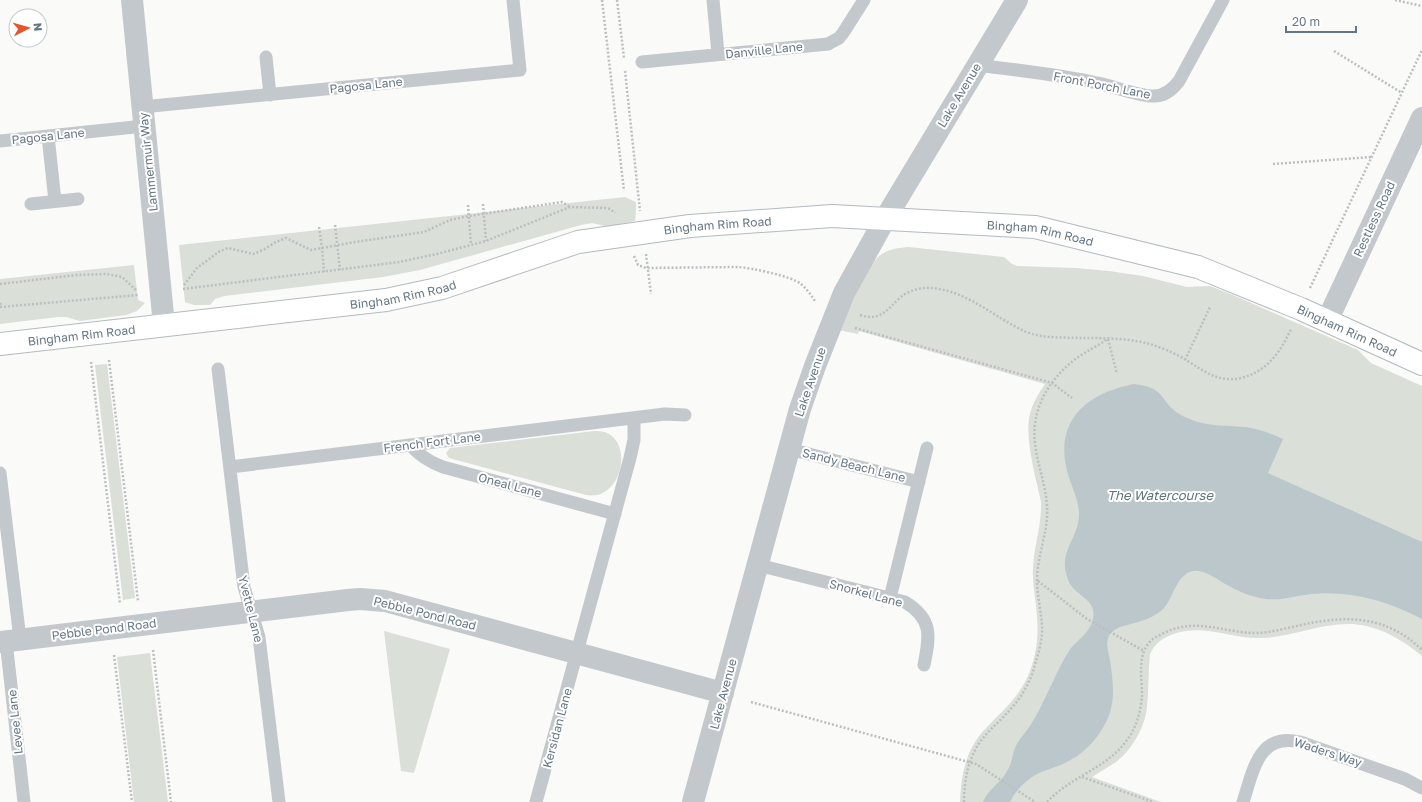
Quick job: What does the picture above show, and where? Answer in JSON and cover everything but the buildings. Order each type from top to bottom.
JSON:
[{"type":"street","name":"Lammermuir Way","points":[[132,0],[164,325]]},
{"type":"street","name":"Lake Avenue","points":[[693,802],[800,409],[814,366],[837,308],[885,219],[976,65],[1017,0]]},
{"type":"street","name":"Restless Road","points":[[1327,321],[1422,118]]},
{"type":"street","name":"Bingham Rim Road","points":[[0,344],[359,304],[442,288],[578,242],[690,226],[832,216],[1035,227],[1198,267],[1294,306],[1422,364]]},
{"type":"street","name":"Pebble Pond Road","points":[[9,641],[348,600],[367,599],[385,601],[723,693]]},
{"type":"lane","name":"Pagosa Lane","points":[[0,141],[48,136],[143,117],[270,95],[520,70],[513,0]]},
{"type":"lane","points":[[713,0],[718,54]]},
{"type":"lane","name":"Danville Lane","points":[[642,62],[828,44],[839,38],[864,0]]},
{"type":"lane","name":"Front Porch Lane","points":[[976,65],[1045,73],[1097,83],[1146,95],[1162,95],[1174,87],[1179,81],[1223,0]]},
{"type":"lane","points":[[266,57],[270,95]]},
{"type":"lane","points":[[48,136],[55,201]]},
{"type":"lane","points":[[31,204],[78,199]]},
{"type":"lane","name":"Yvette Lane","points":[[218,369],[244,587],[259,637],[279,802]]},
{"type":"lane","name":"French Fort Lane","points":[[230,467],[665,414],[685,415]]},
{"type":"lane","points":[[577,654],[632,449],[634,418]]},
{"type":"lane","name":"Oneal Lane","points":[[410,445],[426,460],[442,467],[615,514]]},
{"type":"lane","name":"Sandy Beach Lane","points":[[890,598],[927,448]]},
{"type":"lane","name":"Sandy Beach Lane","points":[[789,449],[919,482]]},
{"type":"lane","name":"Levee Lane","points":[[0,473],[9,641],[24,802]]},
{"type":"lane","name":"Snorkel Lane","points":[[758,565],[905,602],[913,607],[925,622],[929,643],[924,664]]},
{"type":"lane","name":"Kersidan Lane","points":[[536,802],[577,654]]},
{"type":"lane","name":"Waders Way","points":[[1243,802],[1258,758],[1269,746],[1284,740],[1300,742],[1393,774],[1422,788]]},
{"type":"path","points":[[602,0],[624,191]]},
{"type":"path","points":[[617,0],[624,63]]},
{"type":"path","points":[[1395,0],[1422,6]]},
{"type":"path","points":[[1308,293],[1422,50]]},
{"type":"path","points":[[1334,51],[1402,93]]},
{"type":"path","points":[[625,71],[640,218]]},
{"type":"path","points":[[1273,164],[1372,157]]},
{"type":"path","points":[[570,207],[562,202],[469,216],[450,220],[424,232],[311,250],[286,238],[253,254],[228,248],[220,251],[197,268],[181,290],[400,262],[486,241],[570,207],[610,209],[616,214],[636,262],[642,268],[750,268],[770,272],[800,283],[816,302],[872,317],[885,313],[902,296],[909,292],[916,289],[931,288],[969,299],[1016,326],[1035,334],[1045,337],[1129,340],[1149,344],[1169,351],[1208,374],[1218,378],[1241,378],[1265,367],[1281,349],[1293,325]]},
{"type":"path","points":[[483,204],[486,241]]},
{"type":"path","points":[[468,205],[471,245]]},
{"type":"path","points":[[335,226],[340,270]]},
{"type":"path","points":[[319,227],[324,272]]},
{"type":"path","points":[[646,252],[651,294]]},
{"type":"path","points":[[0,284],[77,275],[107,274],[122,277],[140,294],[0,308],[0,303]]},
{"type":"path","points":[[1186,360],[1210,307]]},
{"type":"path","points":[[851,327],[1052,382],[1072,398]]},
{"type":"path","points":[[1108,339],[1117,374]]},
{"type":"path","points":[[964,802],[966,777],[970,762],[979,742],[1018,700],[1032,676],[1042,635],[1037,580],[1048,508],[1035,444],[1034,431],[1040,404],[1052,382],[1074,360],[1108,339]]},
{"type":"path","points":[[109,360],[138,601]]},
{"type":"path","points":[[91,362],[120,604]]},
{"type":"path","points":[[1037,580],[1087,619],[1144,651]]},
{"type":"path","points":[[1047,802],[1061,790],[1115,755],[1125,744],[1132,734],[1140,710],[1142,659],[1144,651],[1153,639],[1173,629],[1186,626],[1209,626],[1259,633],[1324,620],[1348,618],[1367,620],[1386,626],[1401,633],[1422,650]]},
{"type":"path","points":[[153,650],[171,802]]},
{"type":"path","points":[[114,655],[132,802]]},
{"type":"path","points":[[751,702],[976,764],[1035,802]]},
{"type":"path","points":[[1082,777],[1153,802]]},
{"type":"shaded area","points":[[625,197],[636,202],[635,221],[609,227],[592,223],[581,225],[420,270],[383,277],[224,296],[215,299],[210,305],[194,305],[185,302],[179,245]]},
{"type":"shaded area","points":[[908,247],[1004,257],[1012,264],[1017,266],[1076,268],[1109,271],[1143,276],[1187,287],[1210,286],[1358,350],[1371,363],[1422,386],[1422,656],[1389,634],[1374,628],[1353,624],[1339,624],[1288,635],[1262,638],[1243,637],[1195,630],[1175,633],[1160,641],[1150,654],[1146,715],[1137,738],[1122,757],[1092,777],[1161,802],[960,802],[963,772],[969,753],[980,735],[1019,692],[1027,678],[1035,656],[1038,624],[1033,568],[1041,502],[1031,458],[1028,435],[1030,414],[1038,394],[1045,384],[859,331],[858,334],[838,330],[856,292],[875,260],[887,251]]},
{"type":"shaded area","points":[[134,265],[138,300],[145,303],[137,311],[126,315],[80,321],[66,317],[58,317],[0,324],[0,279]]},
{"type":"shaded area","points":[[107,364],[135,598],[123,600],[95,365]]},
{"type":"shaded area","points":[[602,431],[607,433],[616,441],[620,450],[621,461],[615,482],[607,490],[598,495],[586,495],[449,458],[446,453],[450,448]]},
{"type":"shaded area","points":[[384,631],[450,649],[414,773],[401,771]]},
{"type":"shaded area","points":[[150,653],[168,802],[134,802],[117,657]]},
{"type":"water","name":"The Watercourse","points":[[1134,384],[1155,390],[1169,406],[1179,414],[1195,421],[1222,426],[1255,429],[1283,439],[1268,473],[1422,542],[1422,619],[1382,602],[1354,595],[1326,593],[1280,599],[1260,598],[1236,590],[1202,572],[1193,571],[1187,573],[1178,582],[1162,610],[1148,619],[1120,627],[1109,635],[1107,644],[1113,683],[1112,706],[1107,720],[1099,734],[1089,746],[1070,760],[1033,776],[1021,786],[1010,802],[983,802],[988,793],[1009,768],[1017,744],[1031,725],[1071,648],[1083,636],[1092,623],[1092,606],[1071,586],[1066,573],[1065,565],[1067,551],[1078,523],[1079,508],[1066,466],[1064,449],[1066,434],[1072,421],[1080,410],[1091,401],[1104,393]]}]
